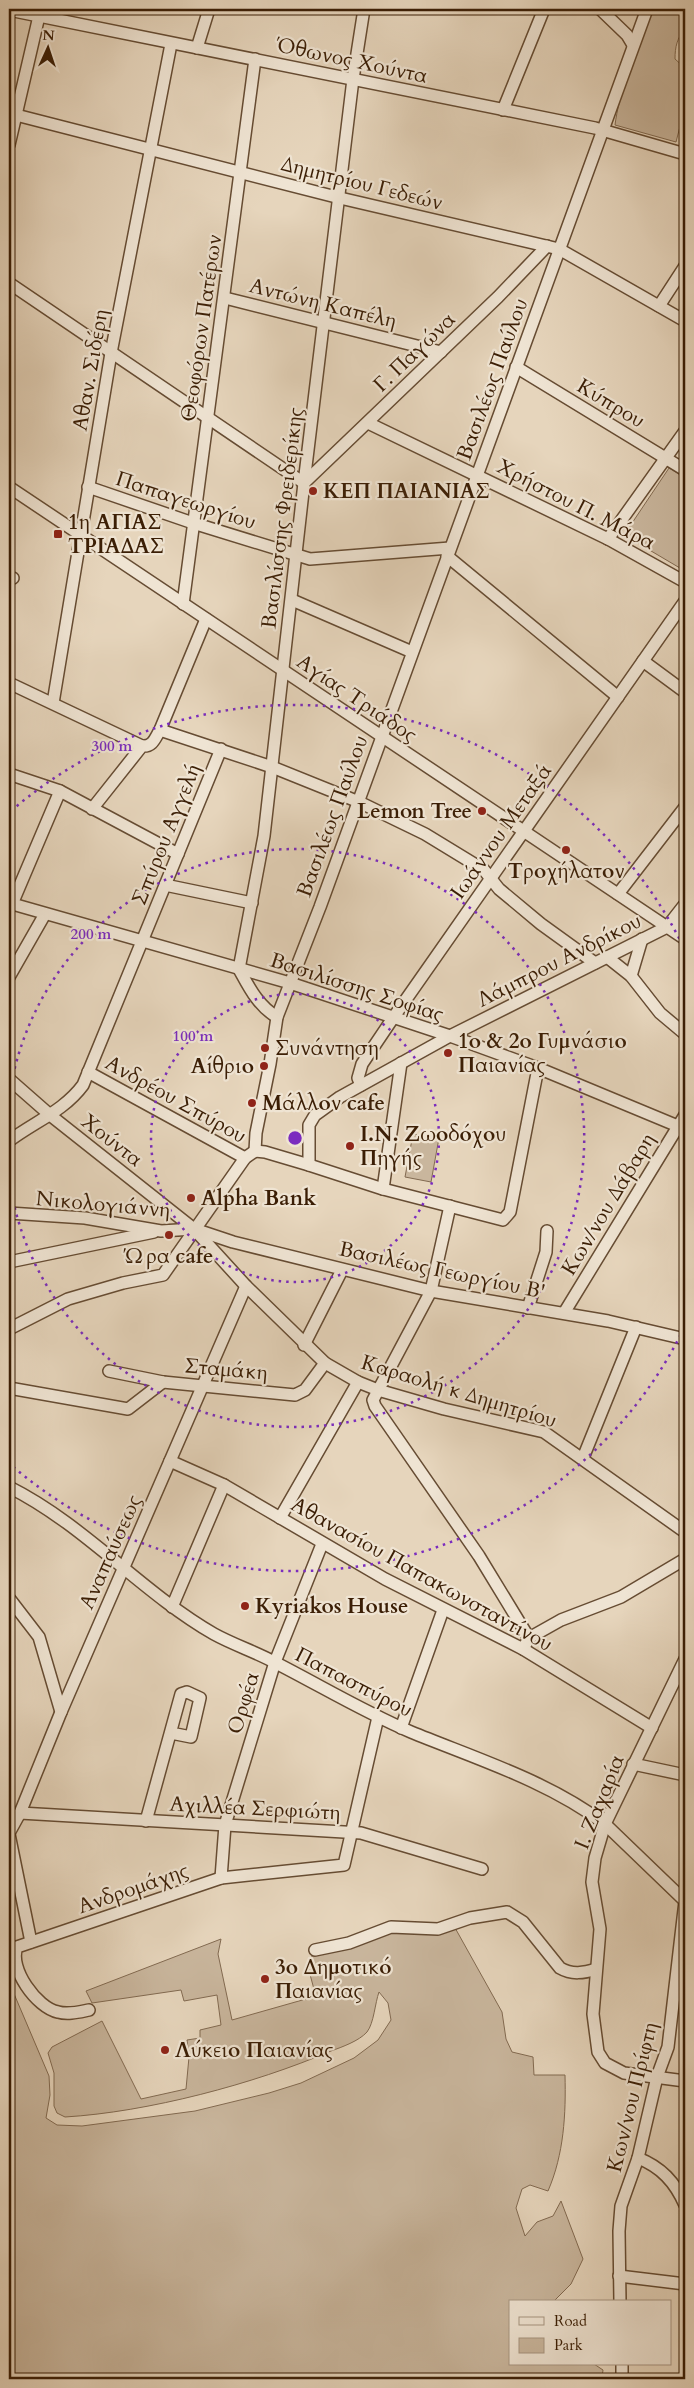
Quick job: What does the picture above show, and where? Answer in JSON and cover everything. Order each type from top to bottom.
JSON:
[{"type":"street","points":[[197,48],[210,9]]},
{"type":"street","name":"Βασιλίσσης Φρειδερίκης","points":[[239,969],[264,836],[304,483],[353,79],[364,9]]},
{"type":"street","points":[[503,110],[544,9]]},
{"type":"street","points":[[599,9],[627,35],[633,45]]},
{"type":"street","name":"Βασιλέως Παύλου","points":[[255,1151],[256,1133],[277,1017],[359,802],[381,736],[516,367],[553,248],[604,131],[647,9]]},
{"type":"street","name":"Όθωνος Χούντα","points":[[9,10],[41,12],[171,44],[255,59],[604,131],[685,154]]},
{"type":"street","points":[[9,145],[41,12]]},
{"type":"street","name":"Αθαν. Σιδέρη","points":[[53,704],[111,353],[171,44]]},
{"type":"street","name":"Θεοφόρων Πατέρων","points":[[183,604],[207,417],[225,298],[255,59]]},
{"type":"street","name":"Δημητρίου Γεδεών","points":[[16,115],[340,198],[553,248],[685,321]]},
{"type":"street","name":"Γ. Παγώνα","points":[[304,483],[553,248]]},
{"type":"street","points":[[659,306],[685,266]]},
{"type":"street","points":[[9,283],[304,483]]},
{"type":"street","name":"Αντώνη Καπέλη","points":[[225,298],[324,321],[441,352]]},
{"type":"street","name":"Κύπρου","points":[[516,367],[685,470]]},
{"type":"street","name":"Χρήστου Π. Μάρα","points":[[368,423],[608,539],[685,582]]},
{"type":"street","points":[[608,539],[685,431]]},
{"type":"street","name":"Αγίας Τριάδος","points":[[9,486],[685,939]]},
{"type":"street","name":"Παπαγεωργίου","points":[[88,487],[193,523],[310,559],[448,552]]},
{"type":"street","points":[[448,552],[618,697]]},
{"type":"street","points":[[292,600],[412,652]]},
{"type":"street","name":"Ιωάννου Μεταξά","points":[[361,1085],[358,1078],[362,1064],[685,601]]},
{"type":"street","points":[[9,683],[142,746],[150,745],[160,730],[206,618]]},
{"type":"street","points":[[643,660],[685,692]]},
{"type":"street","points":[[160,730],[272,766],[359,802],[441,844],[484,870],[499,889],[541,924],[595,963]]},
{"type":"street","points":[[92,809],[142,746]]},
{"type":"street","name":"Σπύρου Αγγελή","points":[[9,1141],[74,1097],[88,1072],[221,749]]},
{"type":"street","points":[[9,774],[60,791],[178,854]]},
{"type":"street","points":[[10,903],[60,791]]},
{"type":"street","points":[[618,894],[685,807]]},
{"type":"street","points":[[165,885],[252,903]]},
{"type":"street","name":"Βασιλίσσης Σοφίας","points":[[10,903],[290,984],[450,1036],[538,1068],[682,1127]]},
{"type":"street","points":[[666,927],[685,904]]},
{"type":"street","points":[[9,977],[45,914]]},
{"type":"street","name":"Λάμπρου Ανδρίκου","points":[[309,1165],[309,1125],[315,1115],[361,1085],[450,1036],[666,927],[685,925]]},
{"type":"street","points":[[631,976],[642,939]]},
{"type":"street","points":[[607,957],[631,976],[660,1013],[685,1034]]},
{"type":"street","points":[[239,969],[256,999],[264,1008],[277,1017]]},
{"type":"street","points":[[383,1190],[401,1063]]},
{"type":"street","points":[[9,1329],[68,1299],[123,1283],[163,1275],[245,1158],[255,1151],[265,1152],[309,1165],[383,1190],[503,1220],[510,1212],[538,1068]]},
{"type":"street","name":"Ανδρέου Σπύρου","points":[[88,1072],[245,1158]]},
{"type":"street","name":"Χούντα","points":[[9,1079],[50,1115],[194,1229]]},
{"type":"street","name":"Κων/νου Δάβαρη","points":[[564,1313],[682,1127],[685,1115]]},
{"type":"street","points":[[450,1206],[431,1291],[373,1400],[375,1406],[479,1556],[530,1638]]},
{"type":"street","name":"Νικολογιάννη","points":[[9,1213],[85,1218],[161,1231],[194,1229]]},
{"type":"street","name":"Βασιλέως Γεωργίου Β'","points":[[194,1229],[233,1242],[431,1291],[564,1313],[685,1339]]},
{"type":"street","name":"Καραολή κ Δημητρίου","points":[[194,1229],[246,1286],[304,1345],[325,1363],[358,1382],[378,1390],[444,1409],[544,1432],[685,1532]]},
{"type":"street","points":[[9,1262],[161,1231]]},
{"type":"street","points":[[528,1308],[546,1252],[547,1232]]},
{"type":"street","points":[[304,1345],[342,1270]]},
{"type":"street","name":"Αναπαύσεως","points":[[9,1834],[20,1814],[61,1712],[246,1286]]},
{"type":"street","points":[[583,1458],[636,1327]]},
{"type":"street","name":"Σταμάκη","points":[[109,1372],[163,1382],[300,1394],[325,1363]]},
{"type":"street","points":[[9,1388],[128,1409],[163,1382]]},
{"type":"street","points":[[280,1518],[358,1382]]},
{"type":"street","name":"Αθανασίου Παπακωνσταντίνου","points":[[170,1461],[224,1485],[322,1544],[442,1610],[523,1649],[652,1728]]},
{"type":"street","points":[[172,1607],[224,1485]]},
{"type":"street","name":"Παπασπύρου","points":[[9,1487],[33,1499],[70,1524],[172,1607],[215,1635],[275,1662],[401,1728],[551,1789],[605,1824],[685,1901]]},
{"type":"street","name":"Ορφέα","points":[[221,1878],[225,1825],[275,1662],[322,1544]]},
{"type":"street","points":[[523,1649],[530,1638],[561,1620],[621,1597],[685,1559]]},
{"type":"street","points":[[9,1598],[39,1637],[61,1712]]},
{"type":"street","points":[[401,1728],[442,1610]]},
{"type":"street","name":"Ι. Ζαχαρία","points":[[685,1658],[605,1824],[592,1873],[600,1929],[593,2014],[598,2052],[605,2063],[613,2069],[685,2081]]},
{"type":"street","name":"Ανδρομάχης","points":[[89,2010],[69,2014],[57,2012],[44,2007],[36,2000],[14,1958],[17,1947],[221,1878],[344,1866],[378,1717]]},
{"type":"street","points":[[146,1821],[171,1733]]},
{"type":"street","points":[[633,1764],[685,1775]]},
{"type":"street","name":"Αχιλλέα Σερφιώτη","points":[[20,1814],[361,1833],[482,1869]]},
{"type":"street","points":[[9,1834],[31,1942]]},
{"type":"street","name":"Κων/νου Πρίφτη","points":[[620,2300],[618,2231],[621,2206],[638,2158],[657,2077],[668,2047],[685,1901]]},
{"type":"street","points":[[316,1950],[349,1943],[391,1927],[438,1929],[470,1918],[507,1912],[523,1922],[560,1968],[566,1971],[584,1973],[596,1969]]},
{"type":"street","points":[[638,2158],[652,2164],[665,2173],[685,2205]]},
{"type":"street","points":[[619,2276],[685,2284]]},
{"type":"street","points":[[622,2366],[622,2379]]},
{"type":"green space","points":[[654,9],[685,12],[685,29],[678,39],[675,55],[675,59],[685,68],[681,89],[685,96],[685,107],[676,142],[615,125],[624,82],[635,47]]},
{"type":"green space","points":[[669,468],[685,478],[685,571],[624,535]]},
{"type":"green space","points":[[413,1134],[439,1138],[431,1182],[405,1177]]},
{"type":"green space","points":[[454,1926],[502,2012],[506,2039],[512,2052],[533,2057],[534,2075],[565,2075],[565,2104],[561,2148],[548,2191],[530,2185],[522,2189],[516,2208],[525,2236],[537,2222],[553,2216],[561,2201],[583,2259],[571,2284],[555,2300],[509,2300],[509,2366],[597,2366],[603,2370],[602,2378],[563,2375],[560,2379],[9,2379],[9,1982],[49,2076],[50,2095],[46,2118],[57,2125],[82,2126],[195,2111],[301,2083],[354,2058],[378,2040],[391,2020],[388,2003],[379,1992],[371,2024],[367,2032],[355,2041],[269,2075],[165,2103],[65,2117],[57,2113],[54,2106],[54,2073],[48,2053],[52,2047],[102,2021],[141,2099],[186,2089],[189,2057],[187,2040],[200,2038],[200,2030],[221,2025],[217,1995],[184,2001],[181,1990],[92,2003],[86,1991],[221,1939],[218,1954],[232,2020],[313,1997],[315,1993],[308,1967],[312,1956],[326,1953],[383,1931]]},
{"type":"place","name":"ΚΕΠ ΠΑΙΑΝΙΑΣ","points":[[313,491]]},
{"type":"place","name":"1η ΑΓΙΑΣ ΤΡΙΑΔΑΣ","points":[[58,534]]},
{"type":"place","name":"Lemon Tree","points":[[482,811]]},
{"type":"place","name":"Τροχήλατον","points":[[566,850]]},
{"type":"place","name":"Συνάντηση","points":[[265,1048]]},
{"type":"place","name":"1ο & 2ο Γυμνάσιο Παιανίας","points":[[448,1053]]},
{"type":"place","name":"Αίθριο","points":[[264,1066]]},
{"type":"place","name":"Μάλλον cafe","points":[[252,1103]]},
{"type":"place","name":"Ι.Ν. Ζωοδόχου Πηγής","points":[[350,1146]]},
{"type":"place","name":"Alpha Bank","points":[[191,1198]]},
{"type":"place","name":"Ώρα cafe","points":[[169,1235]]},
{"type":"place","name":"Kyriakos House","points":[[245,1606]]},
{"type":"place","name":"3ο Δημοτικό Παιανίας","points":[[265,1979]]},
{"type":"place","name":"Λύκειο Παιανίας","points":[[165,2050]]}]
